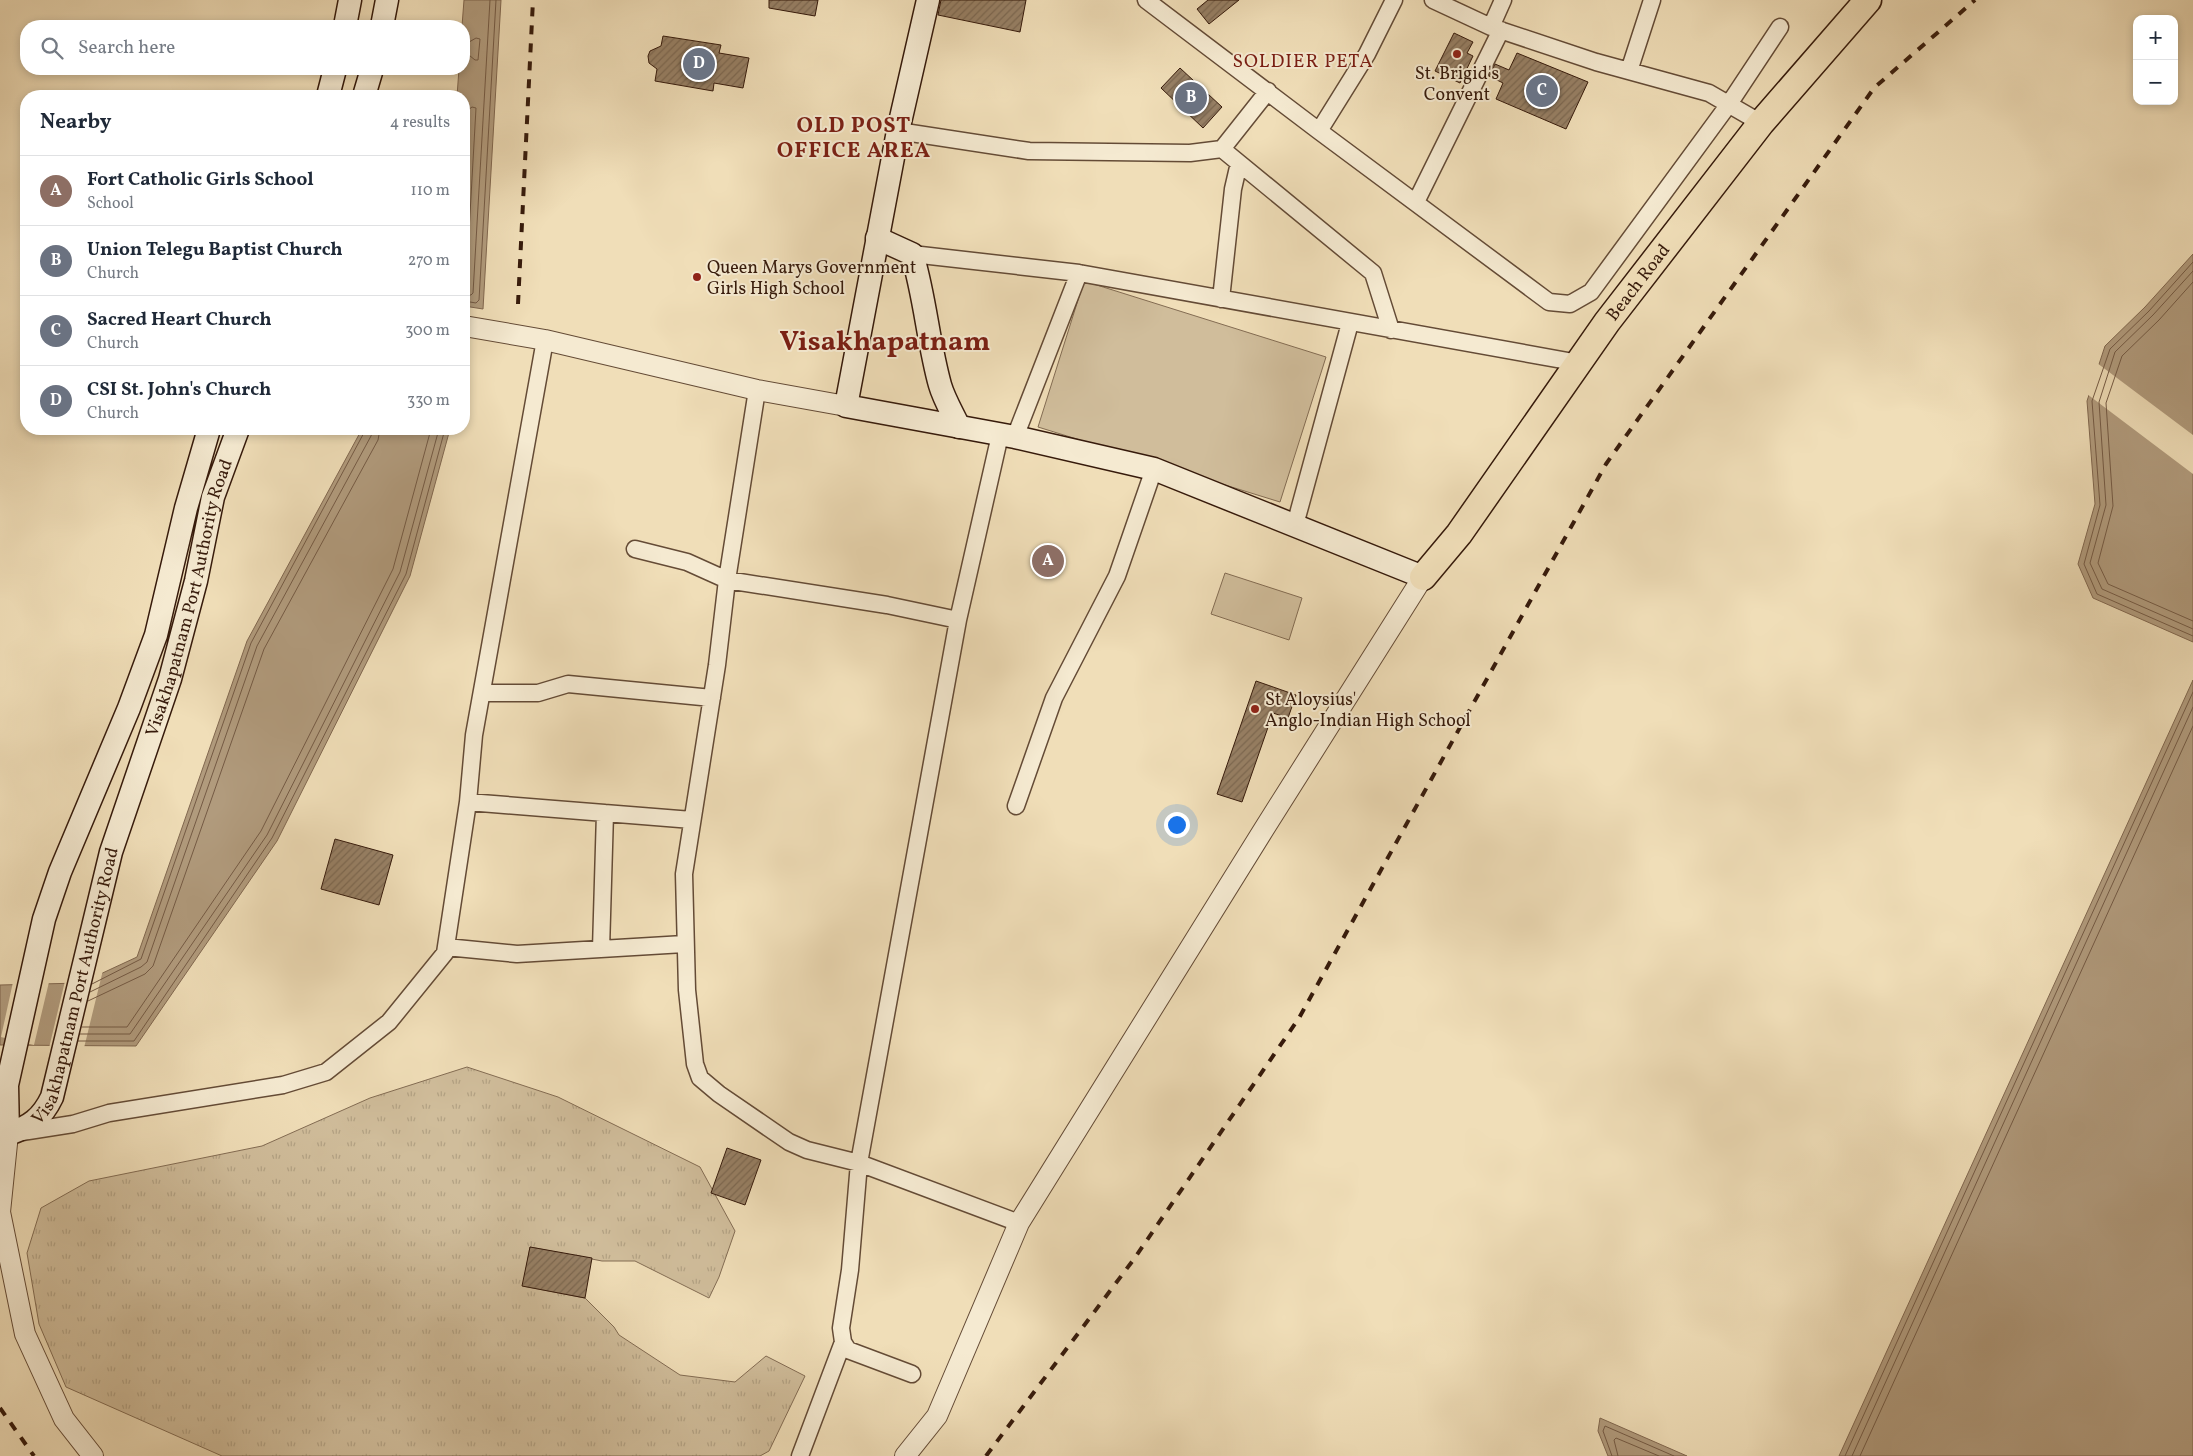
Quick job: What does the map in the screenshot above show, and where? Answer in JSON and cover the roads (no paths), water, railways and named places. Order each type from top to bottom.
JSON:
[{"type":"main road","points":[[346,20],[350,0]]},
{"type":"main road","points":[[383,20],[387,0]]},
{"type":"main road","points":[[928,0],[898,131],[846,406],[1007,436],[1154,470],[1423,577]]},
{"type":"main road","name":"Beach Road","points":[[1423,577],[1459,534],[1607,322],[1761,123],[1868,0]]},
{"type":"main road","points":[[330,90],[333,75]]},
{"type":"main road","points":[[366,90],[370,75]]},
{"type":"main road","points":[[877,238],[912,254],[920,280],[928,331],[941,387],[959,427]]},
{"type":"main road","name":"Visakhapatnam Port Authority Road","points":[[207,435],[186,508],[156,635],[126,717],[54,886],[38,940],[7,1085],[4,1135],[26,1128],[39,1118],[52,1097],[90,937],[121,820],[170,679],[186,621],[214,496],[236,435]]},
{"type":"street","points":[[1146,0],[1268,91],[1319,132],[1549,302],[1570,304],[1591,292],[1729,104],[1780,27]]},
{"type":"street","points":[[1319,132],[1367,54],[1394,0]]},
{"type":"street","points":[[1433,0],[1496,29],[1629,71],[1709,93],[1761,123]]},
{"type":"street","points":[[1416,202],[1496,29],[1503,0]]},
{"type":"street","points":[[1629,71],[1652,0]]},
{"type":"street","points":[[1222,149],[1268,91]]},
{"type":"street","points":[[898,131],[1029,151],[1190,152],[1222,149],[1373,273],[1392,330]]},
{"type":"street","points":[[1221,299],[1233,189],[1239,163]]},
{"type":"street","points":[[912,254],[1079,273],[1579,363]]},
{"type":"street","points":[[912,1374],[848,1350],[843,1342],[841,1328],[850,1270],[859,1163],[958,620],[1007,436],[1079,273]]},
{"type":"street","points":[[1295,525],[1350,323]]},
{"type":"street","points":[[470,327],[545,340],[757,390],[846,406]]},
{"type":"street","points":[[93,1456],[64,1419],[25,1334],[0,1212],[4,1135],[73,1124],[109,1113],[283,1086],[326,1072],[389,1022],[445,953],[468,802],[474,735],[545,340]]},
{"type":"street","points":[[757,390],[684,874],[684,944],[687,990],[694,1055],[700,1078],[719,1094],[789,1142],[807,1150],[859,1163],[1019,1223]]},
{"type":"street","points":[[1016,806],[1054,698],[1117,576],[1154,470]]},
{"type":"street","points":[[635,549],[687,562],[727,580],[887,605],[958,620]]},
{"type":"street","points":[[905,1456],[937,1416],[1019,1223],[1258,837],[1423,577]]},
{"type":"street","points":[[482,692],[538,693],[568,684],[712,698]]},
{"type":"street","points":[[468,802],[692,820]]},
{"type":"street","points":[[601,949],[605,813]]},
{"type":"street","points":[[446,947],[517,954],[684,944]]},
{"type":"street","points":[[800,1456],[843,1342]]},
{"type":"water","points":[[464,0],[501,0],[483,309],[470,307],[470,90],[457,90],[459,75],[470,75],[470,20],[462,20]]},
{"type":"water","points":[[2193,254],[2193,642],[2093,598],[2078,564],[2095,504],[2087,401],[2105,346],[2145,307]]},
{"type":"water","points":[[359,435],[448,435],[410,576],[277,841],[136,1046],[0,1045],[0,985],[81,983],[137,957],[247,641]]},
{"type":"water","points":[[2193,680],[2193,1456],[1839,1456]]},
{"type":"water","points":[[1600,1418],[1687,1456],[1608,1456],[1598,1431]]},
{"type":"railway","points":[[518,304],[533,0]]},
{"type":"railway","points":[[986,1456],[1134,1259],[1299,1018],[1606,464],[1874,88],[1975,0]]},
{"type":"railway","points":[[0,1408],[34,1456]]},
{"type":"place","name":"St. Brigid's Convent","points":[[1457,54]]},
{"type":"place","name":"CSI St. John's Church","points":[[699,64]]},
{"type":"place","name":"Sacred Heart Church","points":[[1542,91]]},
{"type":"place","name":"Union Telegu Baptist Church","points":[[1191,98]]},
{"type":"place","name":"Queen Marys Government Girls High School","points":[[697,277]]},
{"type":"place","name":"Fort Catholic Girls School","points":[[1048,561]]},
{"type":"place","name":"St Aloysius' Anglo-Indian High School","points":[[1255,709]]},
{"type":"district","name":"SOLDIER PETA","points":[[1303,60]]},
{"type":"district","name":"OLD POST OFFICE AREA","points":[[854,136]]},
{"type":"district","name":"Visakhapatnam","points":[[885,340]]}]
